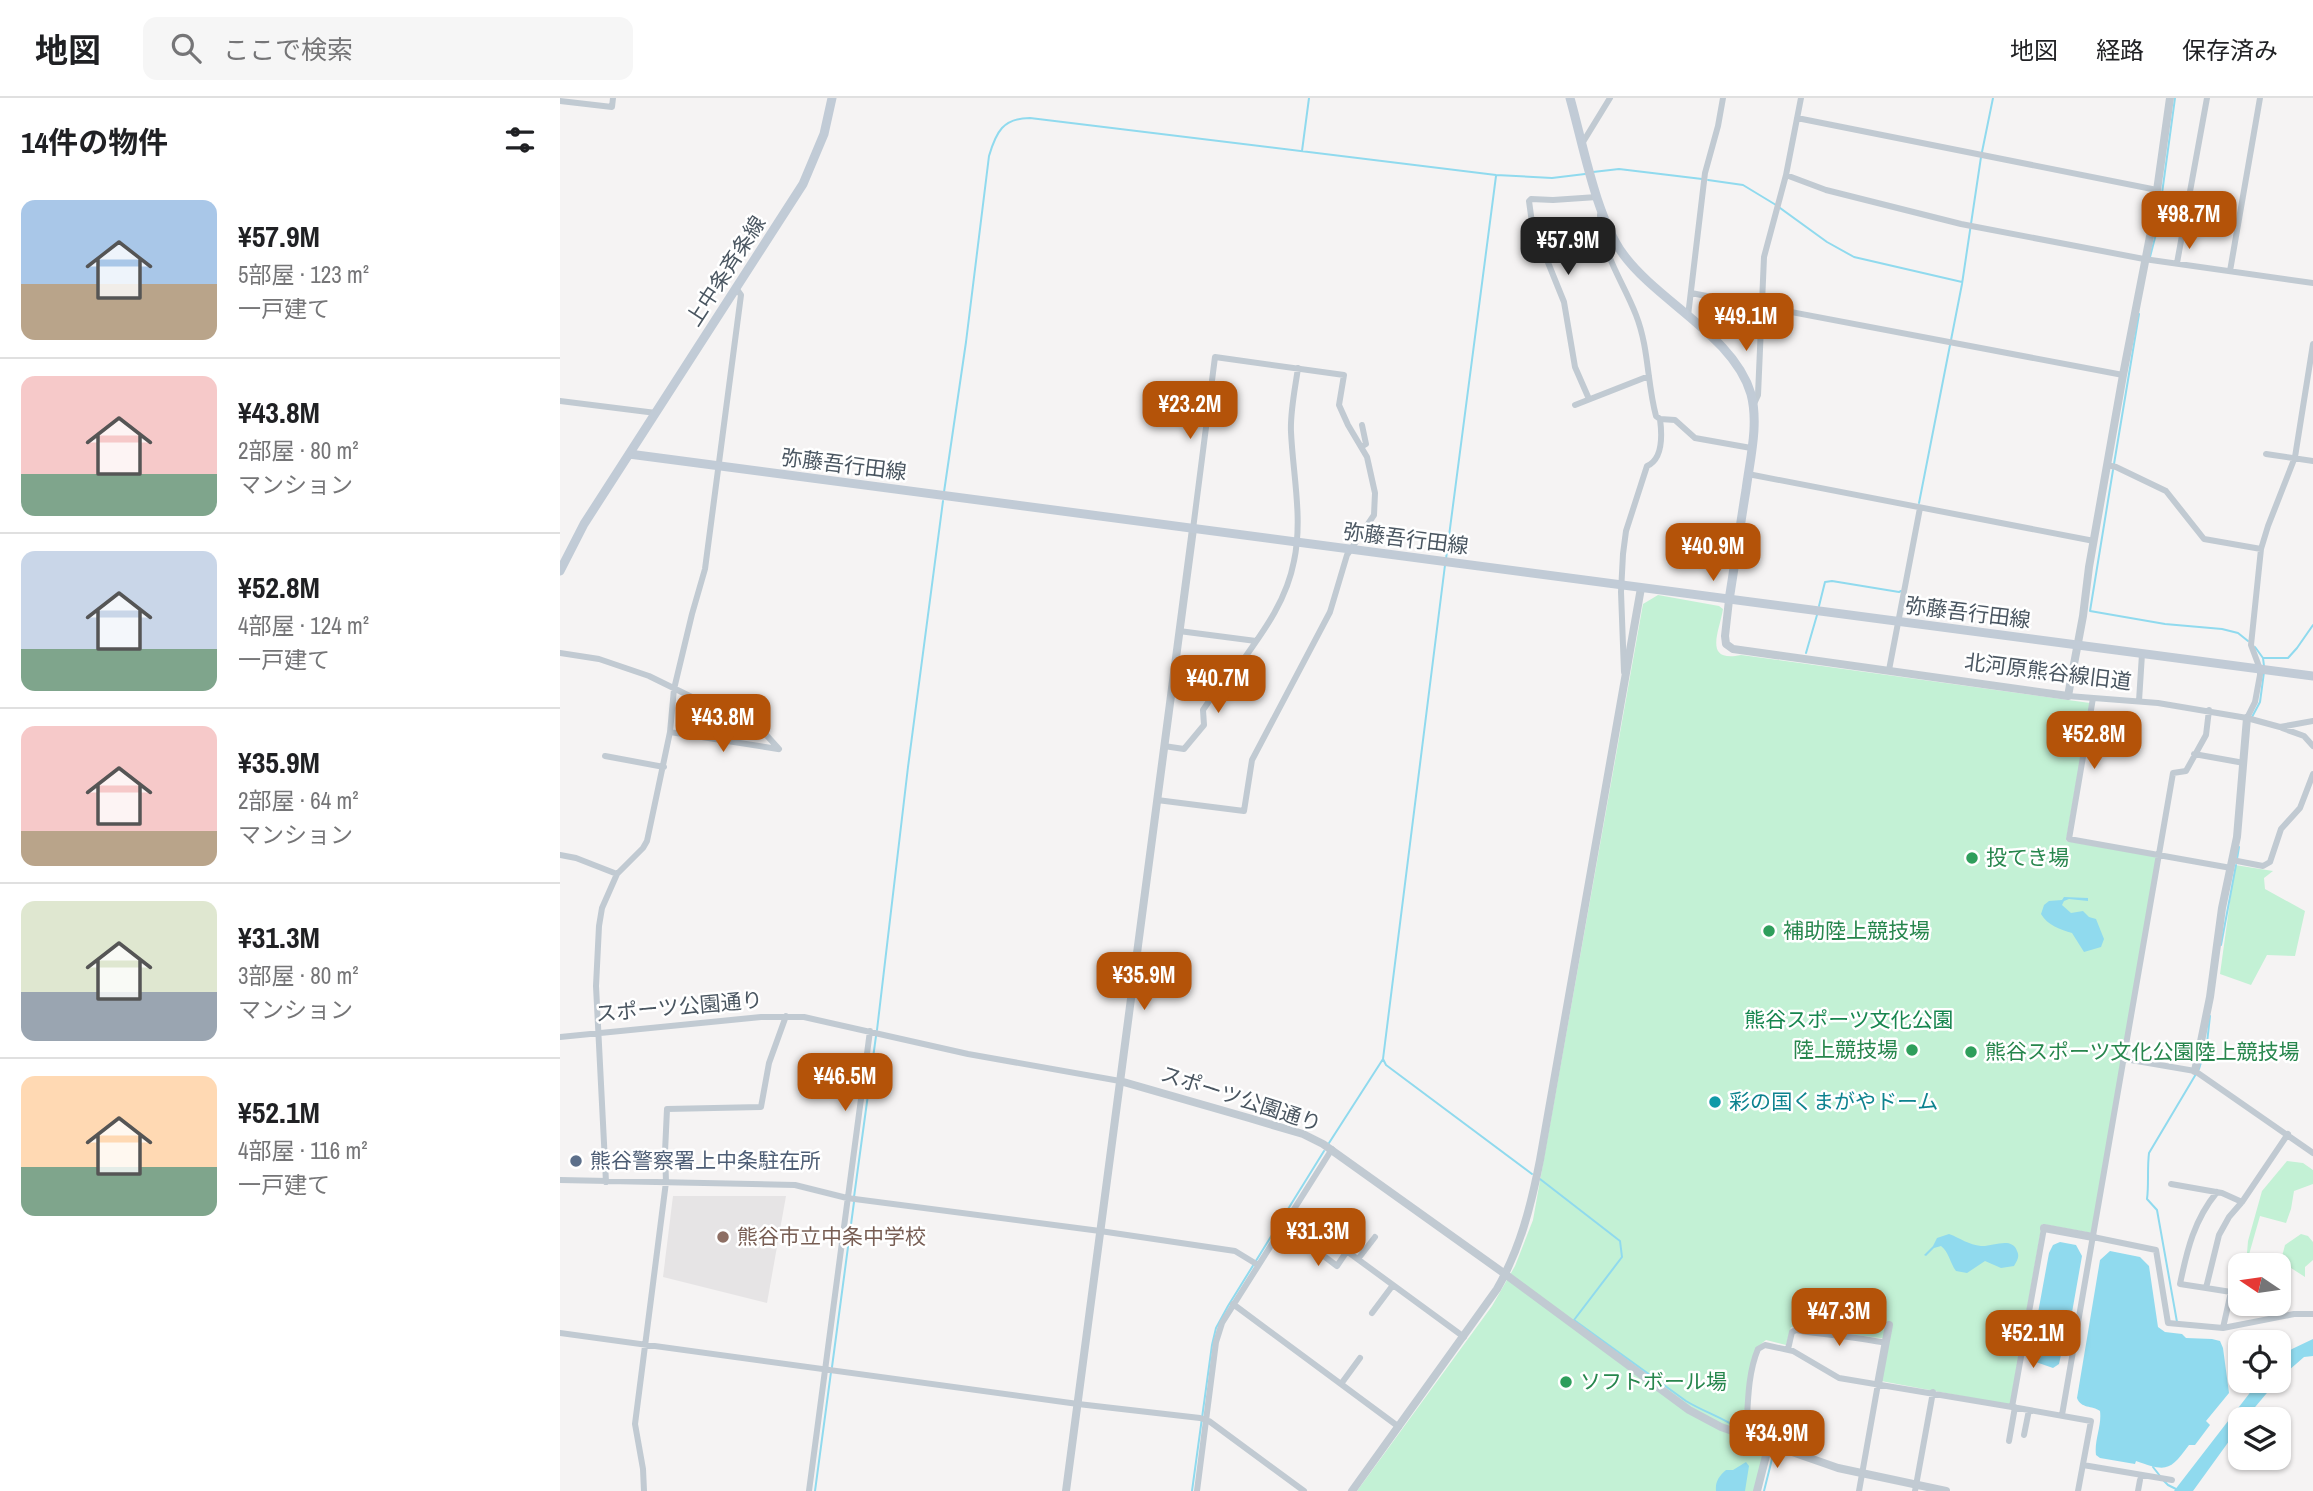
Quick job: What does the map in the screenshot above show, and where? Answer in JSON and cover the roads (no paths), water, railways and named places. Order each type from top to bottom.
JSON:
[{"type":"main road","name":"上中条斉条線","points":[[629,454],[810,169],[824,134],[832,98]]},
{"type":"main road","points":[[1570,98],[1599,201],[1614,238],[1644,279],[1731,356],[1743,376],[1753,406],[1748,474],[1729,600]]},
{"type":"main road","points":[[560,571],[584,524],[629,454]]},
{"type":"main road","name":"弥藤吾行田線","points":[[629,454],[2313,676]]},
{"type":"street","points":[[560,101],[612,107],[613,98]]},
{"type":"street","points":[[1583,142],[1610,98]]},
{"type":"street","points":[[1688,316],[1705,173],[1723,98]]},
{"type":"street","points":[[1753,406],[1758,395],[1764,257],[1786,175],[1801,98]]},
{"type":"street","points":[[2068,696],[2123,375],[2152,226],[2170,98]]},
{"type":"street","points":[[2178,264],[2207,98]]},
{"type":"street","points":[[2230,271],[2260,98]]},
{"type":"street","points":[[1797,118],[2157,190]]},
{"type":"street","points":[[1786,175],[1826,190],[1961,224],[2144,259],[2313,283]]},
{"type":"street","points":[[1589,400],[1575,366],[1564,302],[1532,223],[1531,199],[1599,201],[1607,253],[1636,316],[1644,343],[1656,416],[1660,419],[1675,419],[1695,438],[1751,448]]},
{"type":"street","points":[[606,1182],[596,986],[599,926],[602,908],[617,874],[648,841],[664,767],[674,689],[705,569],[741,295],[736,288]]},
{"type":"street","points":[[1691,293],[2123,375]]},
{"type":"street","points":[[2195,1071],[2237,837],[2247,718],[2255,702],[2260,669],[2251,645],[2261,550],[2294,457],[2313,344]]},
{"type":"street","points":[[1066,1491],[1215,357],[1344,375],[1339,405],[1367,457],[1375,493],[1374,515],[1347,555],[1330,612],[1252,761],[1244,811],[1157,800]]},
{"type":"street","points":[[1164,746],[1184,749],[1204,725],[1203,710],[1222,682],[1227,683],[1263,634],[1281,600],[1294,563],[1297,543],[1290,429],[1298,368]]},
{"type":"street","points":[[1575,405],[1649,376]]},
{"type":"street","points":[[560,401],[656,413]]},
{"type":"street","points":[[1625,676],[1621,634],[1626,531],[1647,466],[1656,458],[1660,440],[1660,419]]},
{"type":"street","points":[[1361,447],[1366,444],[1362,425]]},
{"type":"street","points":[[2266,454],[2313,461]]},
{"type":"street","points":[[2107,465],[2165,491],[2204,539],[2261,550]]},
{"type":"street","points":[[1748,474],[2094,541]]},
{"type":"street","points":[[1889,670],[1916,507]]},
{"type":"street","points":[[1352,1491],[1464,1337],[1505,1274],[1519,1243],[1533,1195],[1641,588]]},
{"type":"street","name":"北河原熊谷線旧道","points":[[1729,600],[1725,636],[1727,644],[1733,649],[2068,696],[2209,710],[2280,727]]},
{"type":"street","points":[[1179,631],[1256,641]]},
{"type":"street","points":[[560,653],[598,659],[649,676],[706,704],[750,717],[779,749],[670,732]]},
{"type":"street","points":[[2139,701],[2142,654]]},
{"type":"street","points":[[2093,698],[2069,839],[2159,856],[2263,866],[2270,862],[2281,828],[2305,799],[2313,774]]},
{"type":"street","points":[[2062,1415],[2173,773],[2186,771],[2206,735],[2209,710]]},
{"type":"street","points":[[2280,727],[2313,721]]},
{"type":"street","points":[[2280,727],[2304,736],[2313,746]]},
{"type":"street","points":[[2194,754],[2244,763]]},
{"type":"street","points":[[605,756],[664,767]]},
{"type":"street","points":[[2305,799],[2313,801]]},
{"type":"street","points":[[560,855],[576,858],[617,874]]},
{"type":"street","points":[[644,1491],[635,1424],[666,1182],[667,1109],[761,1107],[768,1065],[786,1016]]},
{"type":"street","name":"スポーツ公園通り","points":[[560,1037],[786,1016],[816,1019],[968,1054],[1120,1081],[1303,1134],[1332,1149],[1689,1410],[1746,1436],[1863,1475],[1916,1488],[1946,1491]]},
{"type":"street","points":[[809,1491],[870,1031]]},
{"type":"street","points":[[2125,1059],[2195,1071],[2313,1153]]},
{"type":"street","points":[[2206,1288],[2219,1235],[2288,1135]]},
{"type":"street","points":[[1197,1491],[1216,1342],[1222,1323],[1332,1149]]},
{"type":"street","points":[[560,1180],[795,1185],[848,1198],[1100,1230],[1235,1251],[1258,1265]]},
{"type":"street","points":[[2171,1184],[2217,1192],[2242,1202]]},
{"type":"street","points":[[2217,1192],[2207,1204],[2188,1243],[2180,1284],[2231,1292],[2223,1328]]},
{"type":"street","points":[[1292,1211],[1464,1337]]},
{"type":"street","points":[[1283,1225],[1337,1266],[1348,1251]]},
{"type":"street","points":[[2009,1441],[2044,1228],[2156,1250],[2168,1323],[2223,1328],[2294,1314],[2313,1314]]},
{"type":"street","points":[[1358,1259],[1375,1237]]},
{"type":"street","points":[[1372,1313],[1393,1285]]},
{"type":"street","points":[[1233,1304],[1398,1427]]},
{"type":"street","points":[[1859,1491],[1889,1325]]},
{"type":"street","points":[[1788,1349],[1792,1332],[1796,1329],[1886,1343]]},
{"type":"street","points":[[560,1333],[1206,1419],[1304,1491]]},
{"type":"street","points":[[1746,1436],[1749,1396],[1758,1349],[1765,1345],[1788,1349],[1839,1378],[2091,1421],[2078,1491]]},
{"type":"street","points":[[1341,1384],[1360,1358]]},
{"type":"street","points":[[1916,1488],[1933,1392]]},
{"type":"street","points":[[2024,1435],[2029,1410]]},
{"type":"street","points":[[1757,1491],[1769,1444]]},
{"type":"street","points":[[2082,1465],[2172,1480]]},
{"type":"street","points":[[2138,1491],[2140,1480]]},
{"type":"water","points":[[2064,897],[2088,898],[2088,901],[2069,899],[2062,905],[2071,913],[2083,911],[2096,919],[2104,939],[2101,947],[2084,952],[2072,933],[2055,926],[2041,914],[2044,905],[2049,901],[2062,900]]},
{"type":"water","points":[[1949,1234],[1977,1245],[2011,1244],[2017,1251],[2018,1259],[2014,1266],[2001,1268],[1985,1261],[1967,1273],[1956,1271],[1941,1246],[1924,1255],[1937,1238]]},
{"type":"water","points":[[2060,1242],[2076,1245],[2082,1256],[2068,1335],[2065,1337],[2059,1364],[2053,1368],[2033,1361],[2031,1351],[2049,1253],[2053,1245]]},
{"type":"water","points":[[2110,1251],[2140,1257],[2149,1266],[2158,1327],[2165,1332],[2182,1334],[2186,1338],[2220,1341],[2223,1348],[2229,1393],[2206,1421],[2210,1425],[2195,1445],[2189,1445],[2177,1460],[2167,1467],[2155,1467],[2136,1461],[2135,1464],[2096,1455],[2100,1411],[2081,1404],[2077,1398],[2100,1260]]},
{"type":"water","points":[[2313,1339],[2313,1356],[2304,1357],[2291,1368],[2292,1349]]},
{"type":"water","points":[[2250,1393],[2267,1393],[2255,1407],[2239,1407]]},
{"type":"water","points":[[2228,1421],[2228,1443],[2193,1491],[2174,1491]]},
{"type":"water","points":[[1746,1462],[1749,1466],[1745,1491],[1716,1491],[1719,1477],[1726,1470],[1733,1470]]},
{"type":"waterway","points":[[1302,151],[1309,98]]},
{"type":"waterway","points":[[1982,152],[1993,98]]},
{"type":"waterway","points":[[2150,257],[2157,230],[2175,98]]},
{"type":"waterway","points":[[944,492],[989,156],[998,133],[1013,121],[1030,118],[1496,175],[1552,178],[1585,174]]},
{"type":"waterway","points":[[1919,503],[1962,284],[1981,157]]},
{"type":"waterway","points":[[1593,172],[1619,169],[1702,179]]},
{"type":"waterway","points":[[1446,559],[1496,176]]},
{"type":"waterway","points":[[1708,180],[1743,185],[1827,242],[1854,257],[1962,282]]},
{"type":"waterway","points":[[2114,464],[2139,314]]},
{"type":"waterway","points":[[2113,470],[2090,611],[2165,624],[2222,629],[2238,633],[2248,641]]},
{"type":"waterway","points":[[877,1030],[943,501]]},
{"type":"waterway","points":[[1445,565],[1383,1059],[1386,1065],[1532,1174]]},
{"type":"waterway","points":[[1819,606],[1825,582],[1901,591]]},
{"type":"waterway","points":[[1806,653],[1817,615]]},
{"type":"waterway","points":[[2264,658],[2288,658],[2313,625]]},
{"type":"waterway","points":[[2255,647],[2263,658],[2264,666]]},
{"type":"waterway","points":[[2252,717],[2260,702],[2264,672]]},
{"type":"waterway","points":[[2237,859],[2239,847]]},
{"type":"waterway","points":[[2221,945],[2236,865]]},
{"type":"waterway","points":[[2199,1069],[2207,1043],[2210,1016]]},
{"type":"waterway","points":[[854,1197],[876,1036]]},
{"type":"waterway","points":[[1329,1143],[1383,1059]]},
{"type":"waterway","points":[[2177,1322],[2157,1210],[2147,1199],[2148,1159],[2196,1074]]},
{"type":"waterway","points":[[1192,1491],[1216,1328],[1324,1151]]},
{"type":"waterway","points":[[1540,1179],[1620,1241],[1622,1257],[1574,1320],[1686,1401],[1741,1430]]},
{"type":"waterway","points":[[832,1367],[854,1202]]},
{"type":"waterway","points":[[815,1491],[831,1372]]},
{"type":"waterway","points":[[1764,1491],[1773,1455],[1770,1453]]},
{"type":"waterway","points":[[2153,1467],[2160,1476]]},
{"type":"waterway","points":[[2164,1481],[2176,1489]]},
{"type":"place","name":"投てき場","points":[[1972,858]]},
{"type":"place","name":"補助陸上競技場","points":[[1769,931]]},
{"type":"place","name":"陸上競技場","points":[[1912,1050]]},
{"type":"place","name":"熊谷スポーツ文化公園陸上競技場","points":[[1971,1052]]},
{"type":"place","name":"彩の国くまがやドーム","points":[[1715,1102]]},
{"type":"place","name":"熊谷警察署上中条駐在所","points":[[576,1161]]},
{"type":"place","name":"熊谷市立中条中学校","points":[[723,1237]]},
{"type":"place","name":"ソフトボール場","points":[[1566,1382]]},
{"type":"park label","name":"熊谷スポーツ文化公園","points":[[1849,1020]]}]
